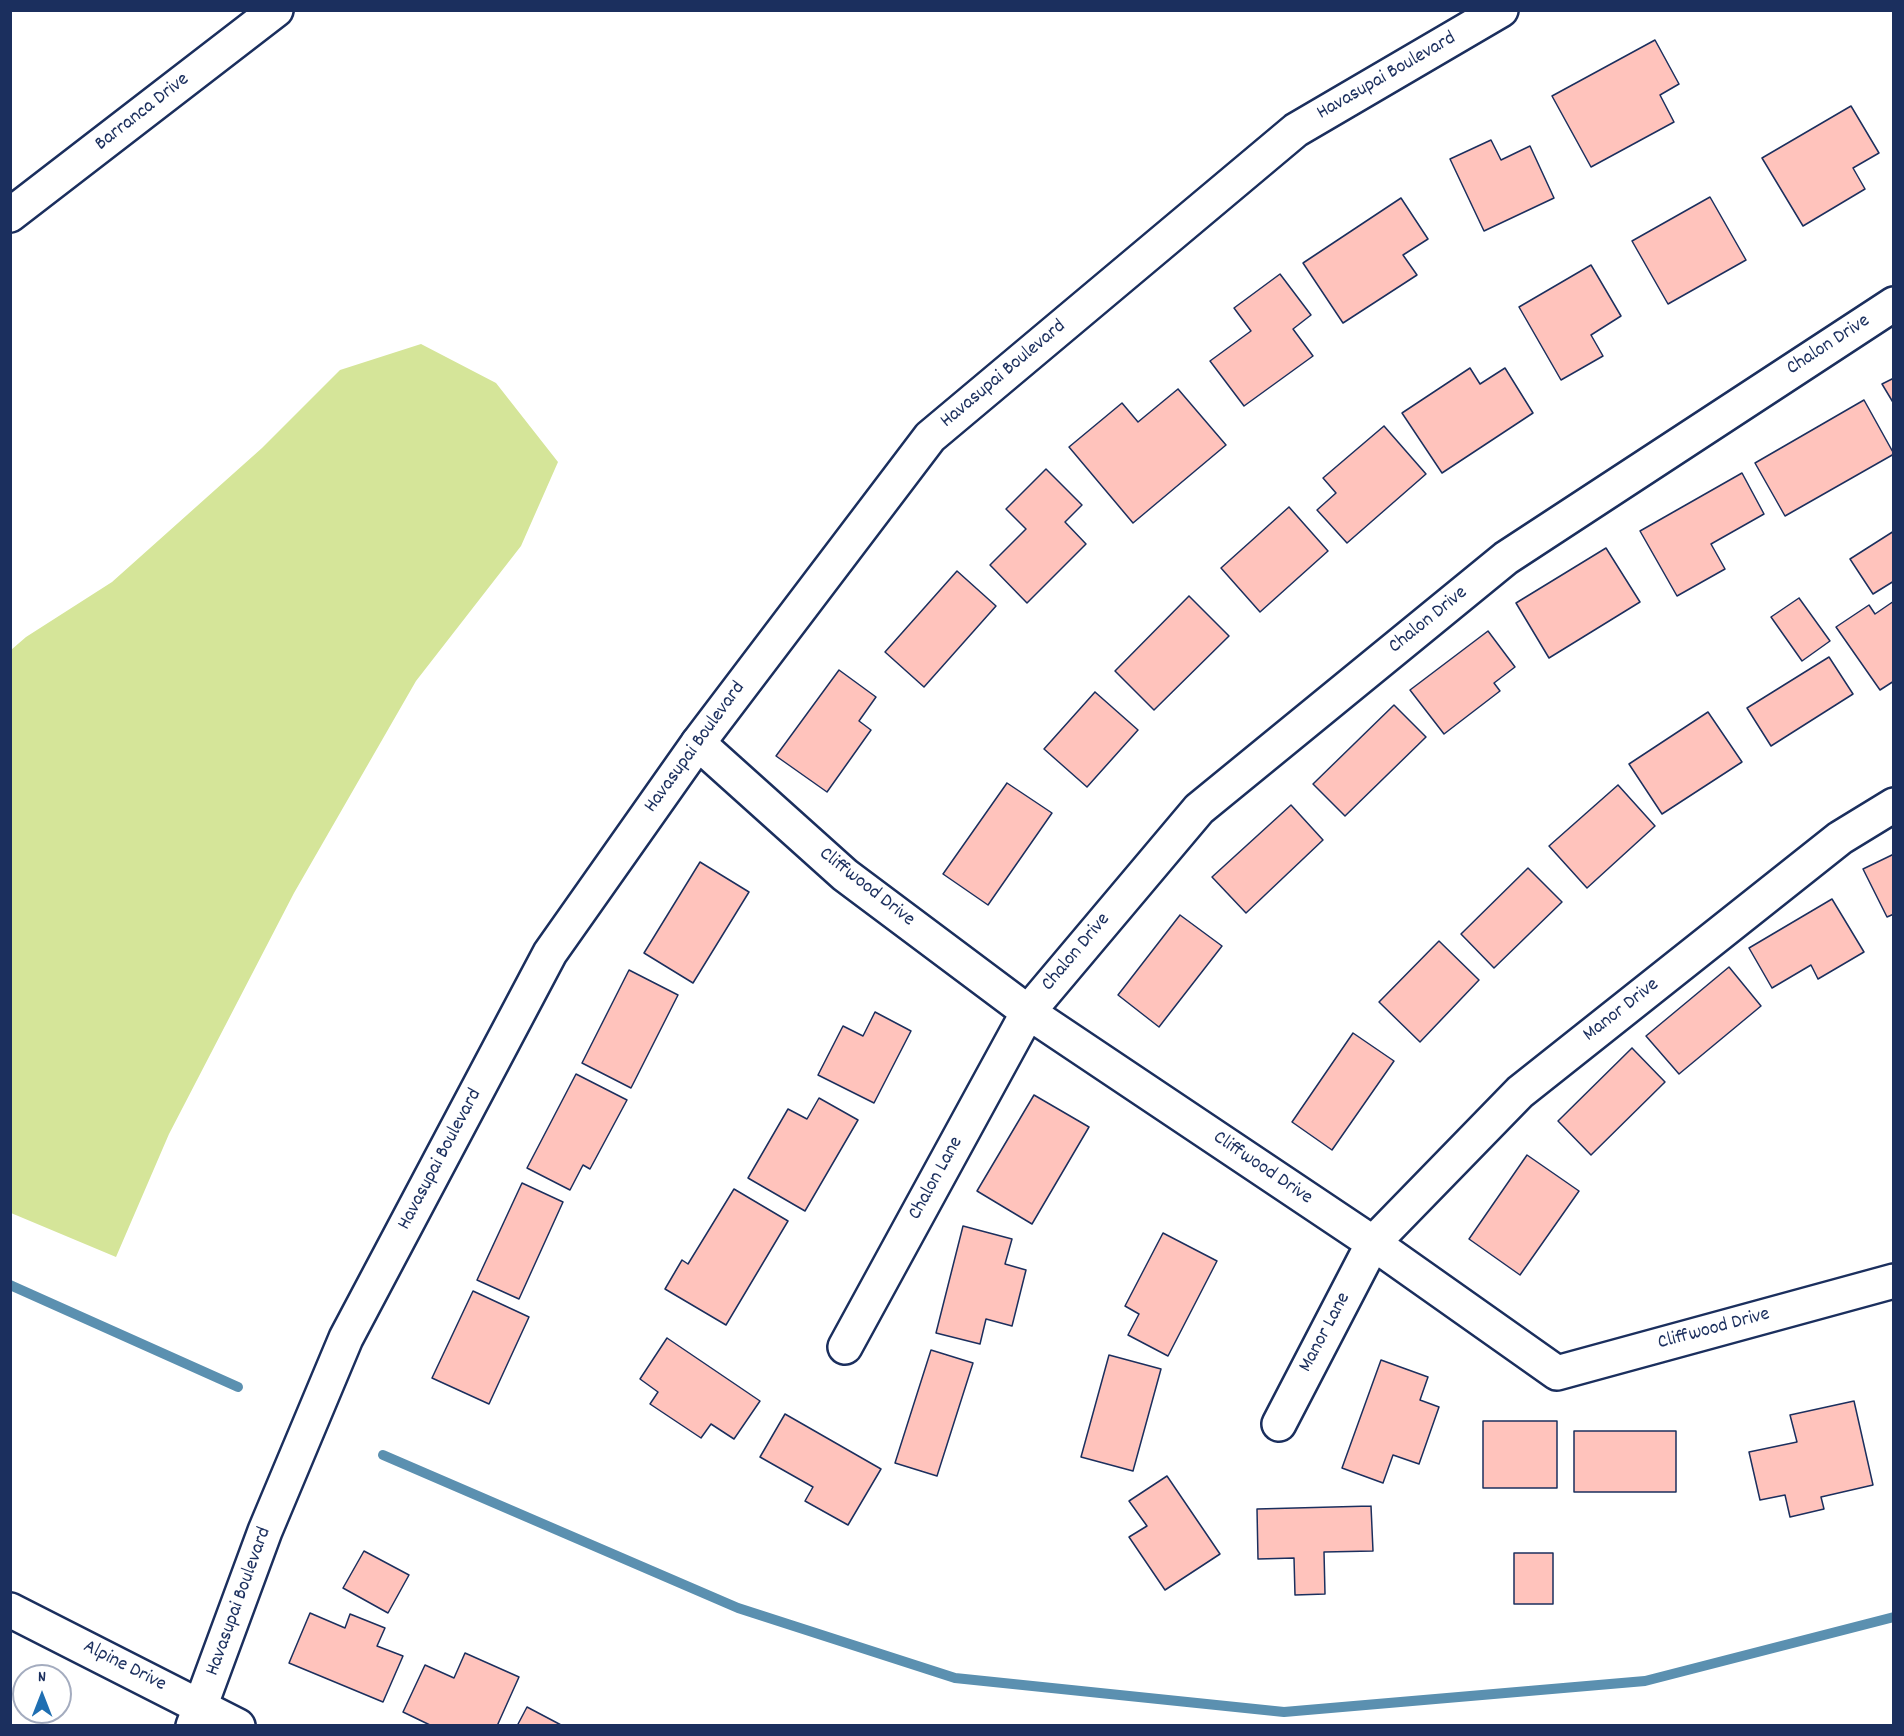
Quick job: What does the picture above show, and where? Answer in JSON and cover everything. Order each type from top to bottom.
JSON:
[{"type":"street","name":"Barranca Drive","points":[[10,215],[276,10]]},
{"type":"street","name":"Havasupai Boulevard","points":[[197,1716],[265,1532],[352,1328],[550,953],[698,743],[930,437],[1296,130],[1501,10]]},
{"type":"street","name":"Chalon Drive","points":[[1028,1012],[1199,809],[1217,794],[1506,558],[1893,304]]},
{"type":"street","name":"Cliffwood Drive","points":[[698,743],[845,875],[1028,1012],[1373,1243],[1557,1373],[1893,1281]]},
{"type":"street","name":"Manor Drive","points":[[1373,1243],[1520,1092],[1840,838],[1893,805]]},
{"type":"street","name":"Chalon Lane","points":[[845,1347],[1028,1012]]},
{"type":"street","name":"Manor Lane","points":[[1279,1424],[1373,1243]]},
{"type":"street","name":"Alpine Drive","points":[[10,1610],[197,1716],[238,1725]]},
{"type":"green space","points":[[421,344],[496,383],[558,462],[521,546],[416,681],[294,893],[169,1134],[116,1257],[11,1213],[11,650],[26,637],[112,582],[262,448],[340,370]]},
{"type":"building","points":[[1655,40],[1679,84],[1660,95],[1674,122],[1591,167],[1552,96]]},
{"type":"building","points":[[1851,106],[1879,153],[1853,168],[1865,189],[1803,226],[1762,158]]},
{"type":"building","points":[[1491,140],[1501,160],[1530,146],[1554,198],[1484,231],[1450,159]]},
{"type":"building","points":[[1710,197],[1746,260],[1668,304],[1632,241]]},
{"type":"building","points":[[1401,198],[1428,239],[1403,255],[1417,275],[1343,323],[1303,263]]},
{"type":"building","points":[[1591,265],[1621,316],[1591,335],[1603,356],[1561,380],[1519,307]]},
{"type":"building","points":[[1280,274],[1311,315],[1293,329],[1313,356],[1244,406],[1210,361],[1251,331],[1234,308]]},
{"type":"building","points":[[1470,368],[1480,384],[1505,368],[1533,413],[1442,473],[1402,413]]},
{"type":"building","points":[[1894,378],[1894,404],[1882,384]]},
{"type":"building","points":[[1178,389],[1226,445],[1133,523],[1069,447],[1122,403],[1138,422]]},
{"type":"building","points":[[1864,400],[1894,454],[1785,516],[1755,463]]},
{"type":"building","points":[[1384,426],[1426,474],[1347,543],[1317,510],[1336,493],[1323,478]]},
{"type":"building","points":[[1046,469],[1082,505],[1065,522],[1086,544],[1027,603],[990,565],[1026,529],[1006,509]]},
{"type":"building","points":[[1742,473],[1764,514],[1711,544],[1725,569],[1677,596],[1640,531]]},
{"type":"building","points":[[1289,507],[1328,551],[1260,612],[1221,568]]},
{"type":"building","points":[[1894,531],[1894,581],[1873,594],[1850,559]]},
{"type":"building","points":[[1606,548],[1640,602],[1549,658],[1516,603]]},
{"type":"building","points":[[957,571],[996,606],[924,687],[885,652]]},
{"type":"building","points":[[1189,596],[1229,636],[1154,710],[1115,671]]},
{"type":"building","points":[[1799,598],[1830,641],[1802,661],[1771,617]]},
{"type":"building","points":[[1894,601],[1894,681],[1880,690],[1836,627],[1869,605],[1875,614]]},
{"type":"building","points":[[1488,631],[1515,667],[1494,683],[1500,691],[1444,734],[1410,690]]},
{"type":"building","points":[[1829,657],[1853,694],[1771,746],[1747,708]]},
{"type":"building","points":[[839,670],[876,697],[859,721],[871,730],[827,792],[776,756]]},
{"type":"building","points":[[1095,692],[1138,730],[1087,787],[1044,749]]},
{"type":"building","points":[[1394,705],[1426,737],[1345,816],[1313,784]]},
{"type":"building","points":[[1708,712],[1742,762],[1662,814],[1629,764]]},
{"type":"building","points":[[1007,783],[1052,813],[988,905],[943,874]]},
{"type":"building","points":[[1618,785],[1655,826],[1587,888],[1549,846]]},
{"type":"building","points":[[1291,805],[1323,840],[1246,913],[1212,877]]},
{"type":"building","points":[[1894,854],[1894,914],[1887,917],[1863,869]]},
{"type":"building","points":[[700,862],[749,892],[693,983],[644,953]]},
{"type":"building","points":[[1528,868],[1562,902],[1494,968],[1461,934]]},
{"type":"building","points":[[1832,899],[1864,952],[1818,979],[1811,965],[1772,988],[1749,948]]},
{"type":"building","points":[[1180,915],[1222,946],[1159,1027],[1118,995]]},
{"type":"building","points":[[1439,941],[1479,980],[1420,1042],[1379,1002]]},
{"type":"building","points":[[1729,967],[1761,1006],[1679,1074],[1646,1036]]},
{"type":"building","points":[[629,970],[678,995],[631,1088],[582,1063]]},
{"type":"building","points":[[875,1012],[911,1031],[874,1103],[818,1075],[843,1026],[863,1036]]},
{"type":"building","points":[[1353,1033],[1394,1061],[1332,1150],[1292,1122]]},
{"type":"building","points":[[1632,1048],[1665,1082],[1591,1155],[1558,1121]]},
{"type":"building","points":[[576,1074],[627,1100],[590,1169],[583,1165],[570,1190],[527,1168]]},
{"type":"building","points":[[1034,1095],[1089,1127],[1032,1224],[977,1191]]},
{"type":"building","points":[[819,1098],[858,1120],[805,1211],[748,1178],[788,1109],[807,1119]]},
{"type":"building","points":[[1527,1155],[1579,1191],[1520,1275],[1469,1239]]},
{"type":"building","points":[[522,1183],[563,1202],[519,1299],[477,1280]]},
{"type":"building","points":[[734,1189],[788,1221],[726,1325],[665,1289],[682,1260],[688,1264]]},
{"type":"building","points":[[963,1226],[1012,1239],[1005,1264],[1026,1270],[1012,1326],[986,1319],[980,1344],[936,1333]]},
{"type":"building","points":[[1163,1233],[1217,1261],[1168,1356],[1128,1335],[1139,1314],[1125,1306]]},
{"type":"building","points":[[473,1291],[529,1317],[489,1404],[432,1378]]},
{"type":"building","points":[[667,1338],[760,1401],[734,1439],[711,1424],[701,1438],[650,1404],[658,1392],[640,1379]]},
{"type":"building","points":[[931,1350],[973,1363],[937,1476],[895,1463]]},
{"type":"building","points":[[1109,1355],[1161,1369],[1133,1471],[1081,1457]]},
{"type":"building","points":[[1381,1360],[1428,1377],[1420,1400],[1439,1407],[1419,1464],[1393,1455],[1383,1483],[1342,1468]]},
{"type":"building","points":[[1854,1401],[1873,1485],[1821,1497],[1824,1509],[1790,1517],[1785,1495],[1760,1500],[1749,1452],[1797,1442],[1790,1415]]},
{"type":"building","points":[[785,1414],[881,1469],[848,1525],[805,1501],[813,1487],[760,1457]]},
{"type":"building","points":[[1483,1421],[1557,1421],[1557,1488],[1483,1488]]},
{"type":"building","points":[[1574,1431],[1676,1431],[1676,1492],[1574,1492]]},
{"type":"building","points":[[1167,1476],[1220,1554],[1165,1590],[1129,1537],[1147,1526],[1129,1501]]},
{"type":"building","points":[[1371,1506],[1373,1551],[1324,1552],[1325,1594],[1295,1595],[1294,1558],[1258,1559],[1257,1509]]},
{"type":"building","points":[[364,1551],[409,1575],[388,1613],[343,1588]]},
{"type":"building","points":[[1514,1553],[1553,1553],[1553,1604],[1514,1604]]},
{"type":"building","points":[[310,1613],[345,1628],[350,1614],[385,1628],[377,1646],[403,1656],[383,1702],[289,1663]]},
{"type":"building","points":[[465,1653],[519,1677],[497,1726],[432,1726],[403,1712],[425,1665],[454,1678]]},
{"type":"building","points":[[527,1707],[563,1726],[517,1726]]},
{"type":"waterway","points":[[10,1285],[238,1387]]},
{"type":"waterway","points":[[383,1455],[738,1608],[955,1678],[1284,1712],[1645,1681],[1894,1617]]}]
